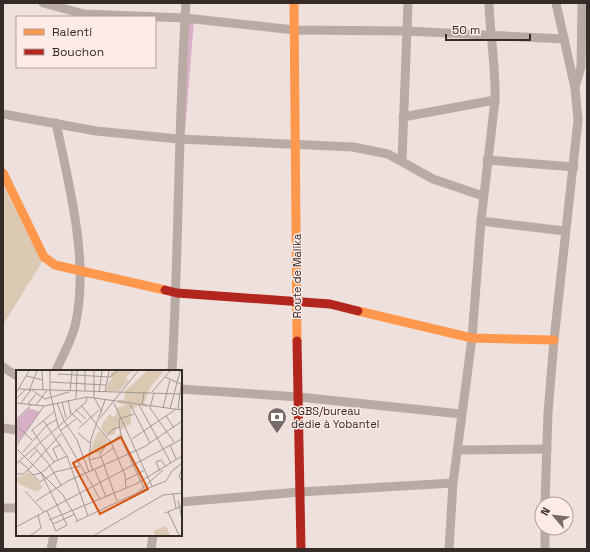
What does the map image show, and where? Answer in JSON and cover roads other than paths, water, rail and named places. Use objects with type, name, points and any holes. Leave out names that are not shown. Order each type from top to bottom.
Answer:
[{"type":"street","points":[[43,3],[84,14],[134,16]]},
{"type":"street","points":[[172,370],[176,293],[179,139],[186,3]]},
{"type":"street","name":"Route de Malika","points":[[294,3],[296,302],[301,549]]},
{"type":"street","points":[[402,160],[408,3]]},
{"type":"street","points":[[449,549],[453,483],[472,338],[483,196],[495,100],[490,35],[490,3]]},
{"type":"street","points":[[545,496],[546,449],[554,340],[578,120],[575,88],[556,3]]},
{"type":"street","points":[[575,88],[581,67],[582,3]]},
{"type":"street","points":[[156,17],[185,18],[294,30],[407,31],[564,39]]},
{"type":"street","points":[[403,117],[495,100]]},
{"type":"street","points":[[3,114],[96,131],[179,139],[353,147],[380,151],[402,160],[433,178],[483,196]]},
{"type":"street","points":[[56,123],[71,193],[80,271],[75,326],[56,370]]},
{"type":"street","points":[[487,160],[574,167]]},
{"type":"street","points":[[3,172],[44,257],[55,265],[176,293],[330,304],[472,338],[554,340]]},
{"type":"street","points":[[481,221],[565,231]]},
{"type":"street","points":[[3,367],[16,375]]},
{"type":"street","points":[[182,389],[299,397],[461,414]]},
{"type":"street","points":[[3,428],[16,430]]},
{"type":"street","points":[[457,450],[546,449]]},
{"type":"street","points":[[182,502],[300,492],[453,483]]},
{"type":"street","points":[[3,508],[16,508]]},
{"type":"street","points":[[51,549],[54,536]]},
{"type":"street","points":[[152,549],[153,536]]},
{"type":"street","points":[[545,536],[545,549]]},
{"type":"place","name":"SGBS/bureau dédie à Yobantel","points":[[277,434]]}]
